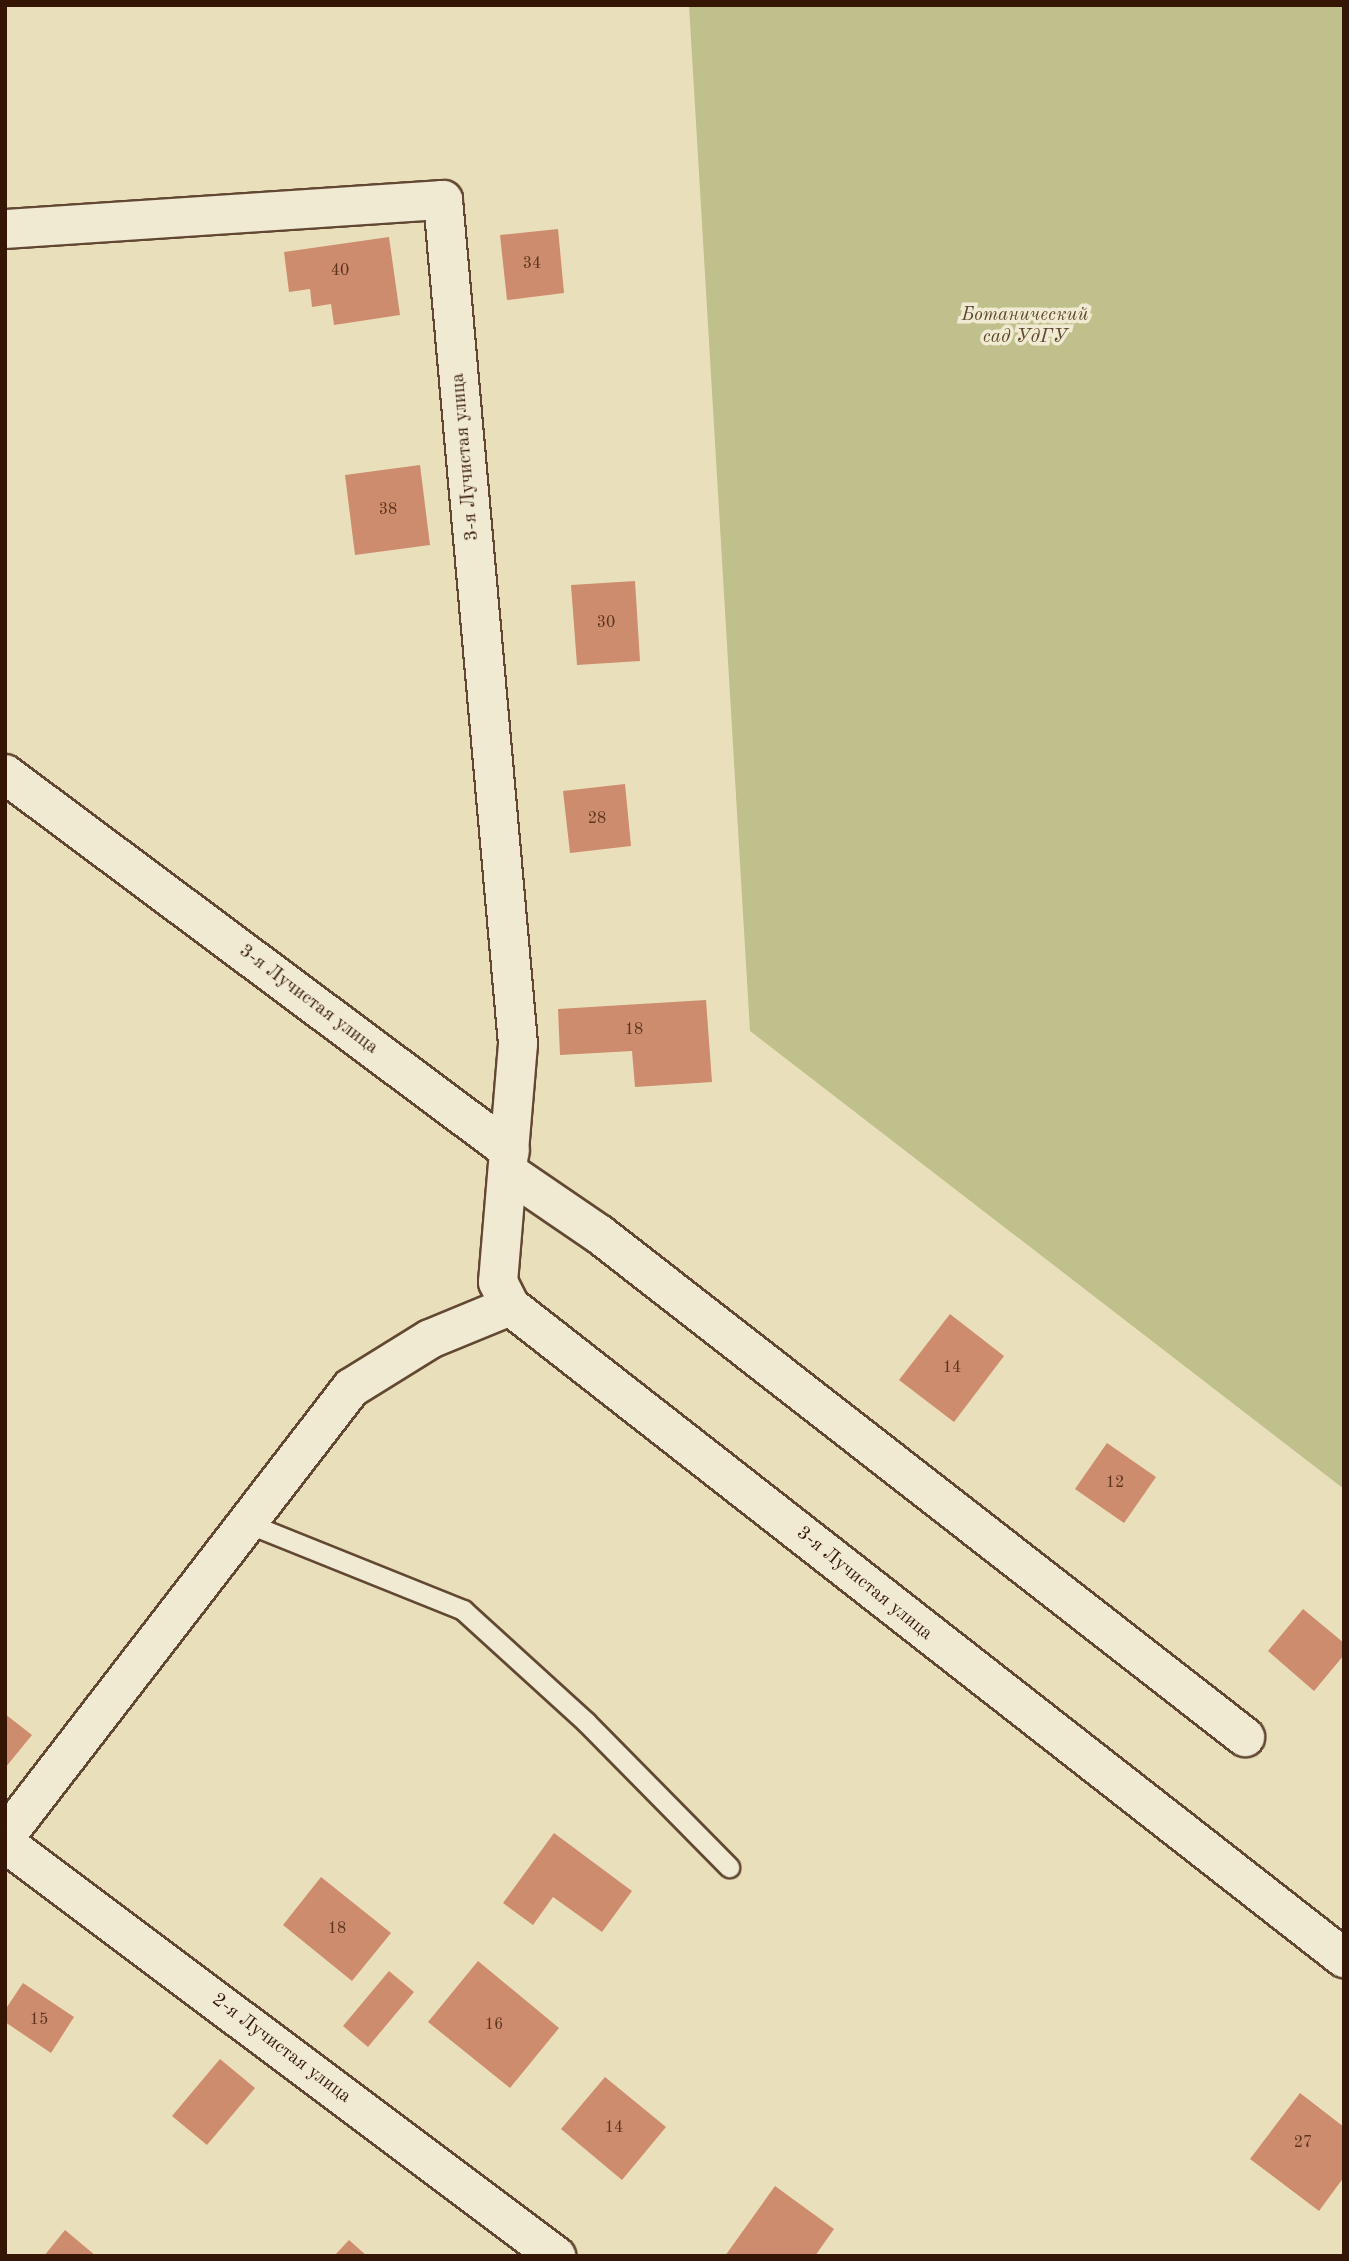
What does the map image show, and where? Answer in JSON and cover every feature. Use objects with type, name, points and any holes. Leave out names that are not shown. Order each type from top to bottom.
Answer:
[{"type":"street","name":"3-я Лучистая улица","points":[[5,229],[443,200],[518,1044],[498,1282],[510,1306],[1344,1958]]},
{"type":"street","name":"3-я Лучистая улица","points":[[5,774],[509,1162]]},
{"type":"street","points":[[509,1162],[1245,1737]]},
{"type":"street","points":[[5,1837],[351,1388],[430,1339],[510,1306]]},
{"type":"street","name":"2-я Лучистая улица","points":[[5,1843],[556,2256]]},
{"type":"lane","points":[[247,1523],[463,1610],[586,1722],[729,1867]]},
{"type":"green space","name":"Ботанический сад УдГУ","points":[[689,5],[1344,5],[1344,1489],[750,1031]]},
{"type":"building","points":[[558,229],[564,293],[507,300],[500,235]]},
{"type":"building","points":[[389,237],[400,315],[334,325],[331,304],[312,307],[310,289],[289,292],[284,252]]},
{"type":"building","points":[[420,465],[430,545],[355,555],[345,475]]},
{"type":"building","points":[[635,581],[640,661],[577,665],[571,585]]},
{"type":"building","points":[[625,784],[631,846],[570,853],[563,791]]},
{"type":"building","points":[[706,1000],[712,1082],[635,1087],[632,1051],[560,1055],[558,1009]]},
{"type":"building","points":[[950,1314],[1004,1356],[954,1422],[899,1380]]},
{"type":"building","points":[[1107,1443],[1156,1477],[1124,1523],[1075,1489]]},
{"type":"building","points":[[1303,1609],[1344,1643],[1344,1655],[1314,1691],[1268,1651]]},
{"type":"building","points":[[5,1714],[32,1735],[5,1768]]},
{"type":"building","points":[[554,1833],[632,1891],[602,1932],[553,1897],[533,1925],[503,1903]]},
{"type":"building","points":[[321,1877],[391,1933],[352,1981],[283,1925]]},
{"type":"building","points":[[478,1961],[559,2028],[510,2088],[428,2022]]},
{"type":"building","points":[[389,1971],[414,1992],[368,2047],[343,2026]]},
{"type":"building","points":[[23,1983],[74,2017],[51,2053],[5,2022],[5,2010]]},
{"type":"building","points":[[220,2059],[255,2088],[207,2145],[172,2116]]},
{"type":"building","points":[[605,2077],[666,2127],[622,2180],[561,2129]]},
{"type":"building","points":[[1300,2093],[1344,2127],[1344,2177],[1319,2211],[1250,2159]]},
{"type":"building","points":[[775,2186],[834,2229],[815,2256],[725,2256]]},
{"type":"building","points":[[65,2230],[96,2256],[44,2256]]},
{"type":"building","points":[[349,2240],[367,2256],[334,2256]]}]
